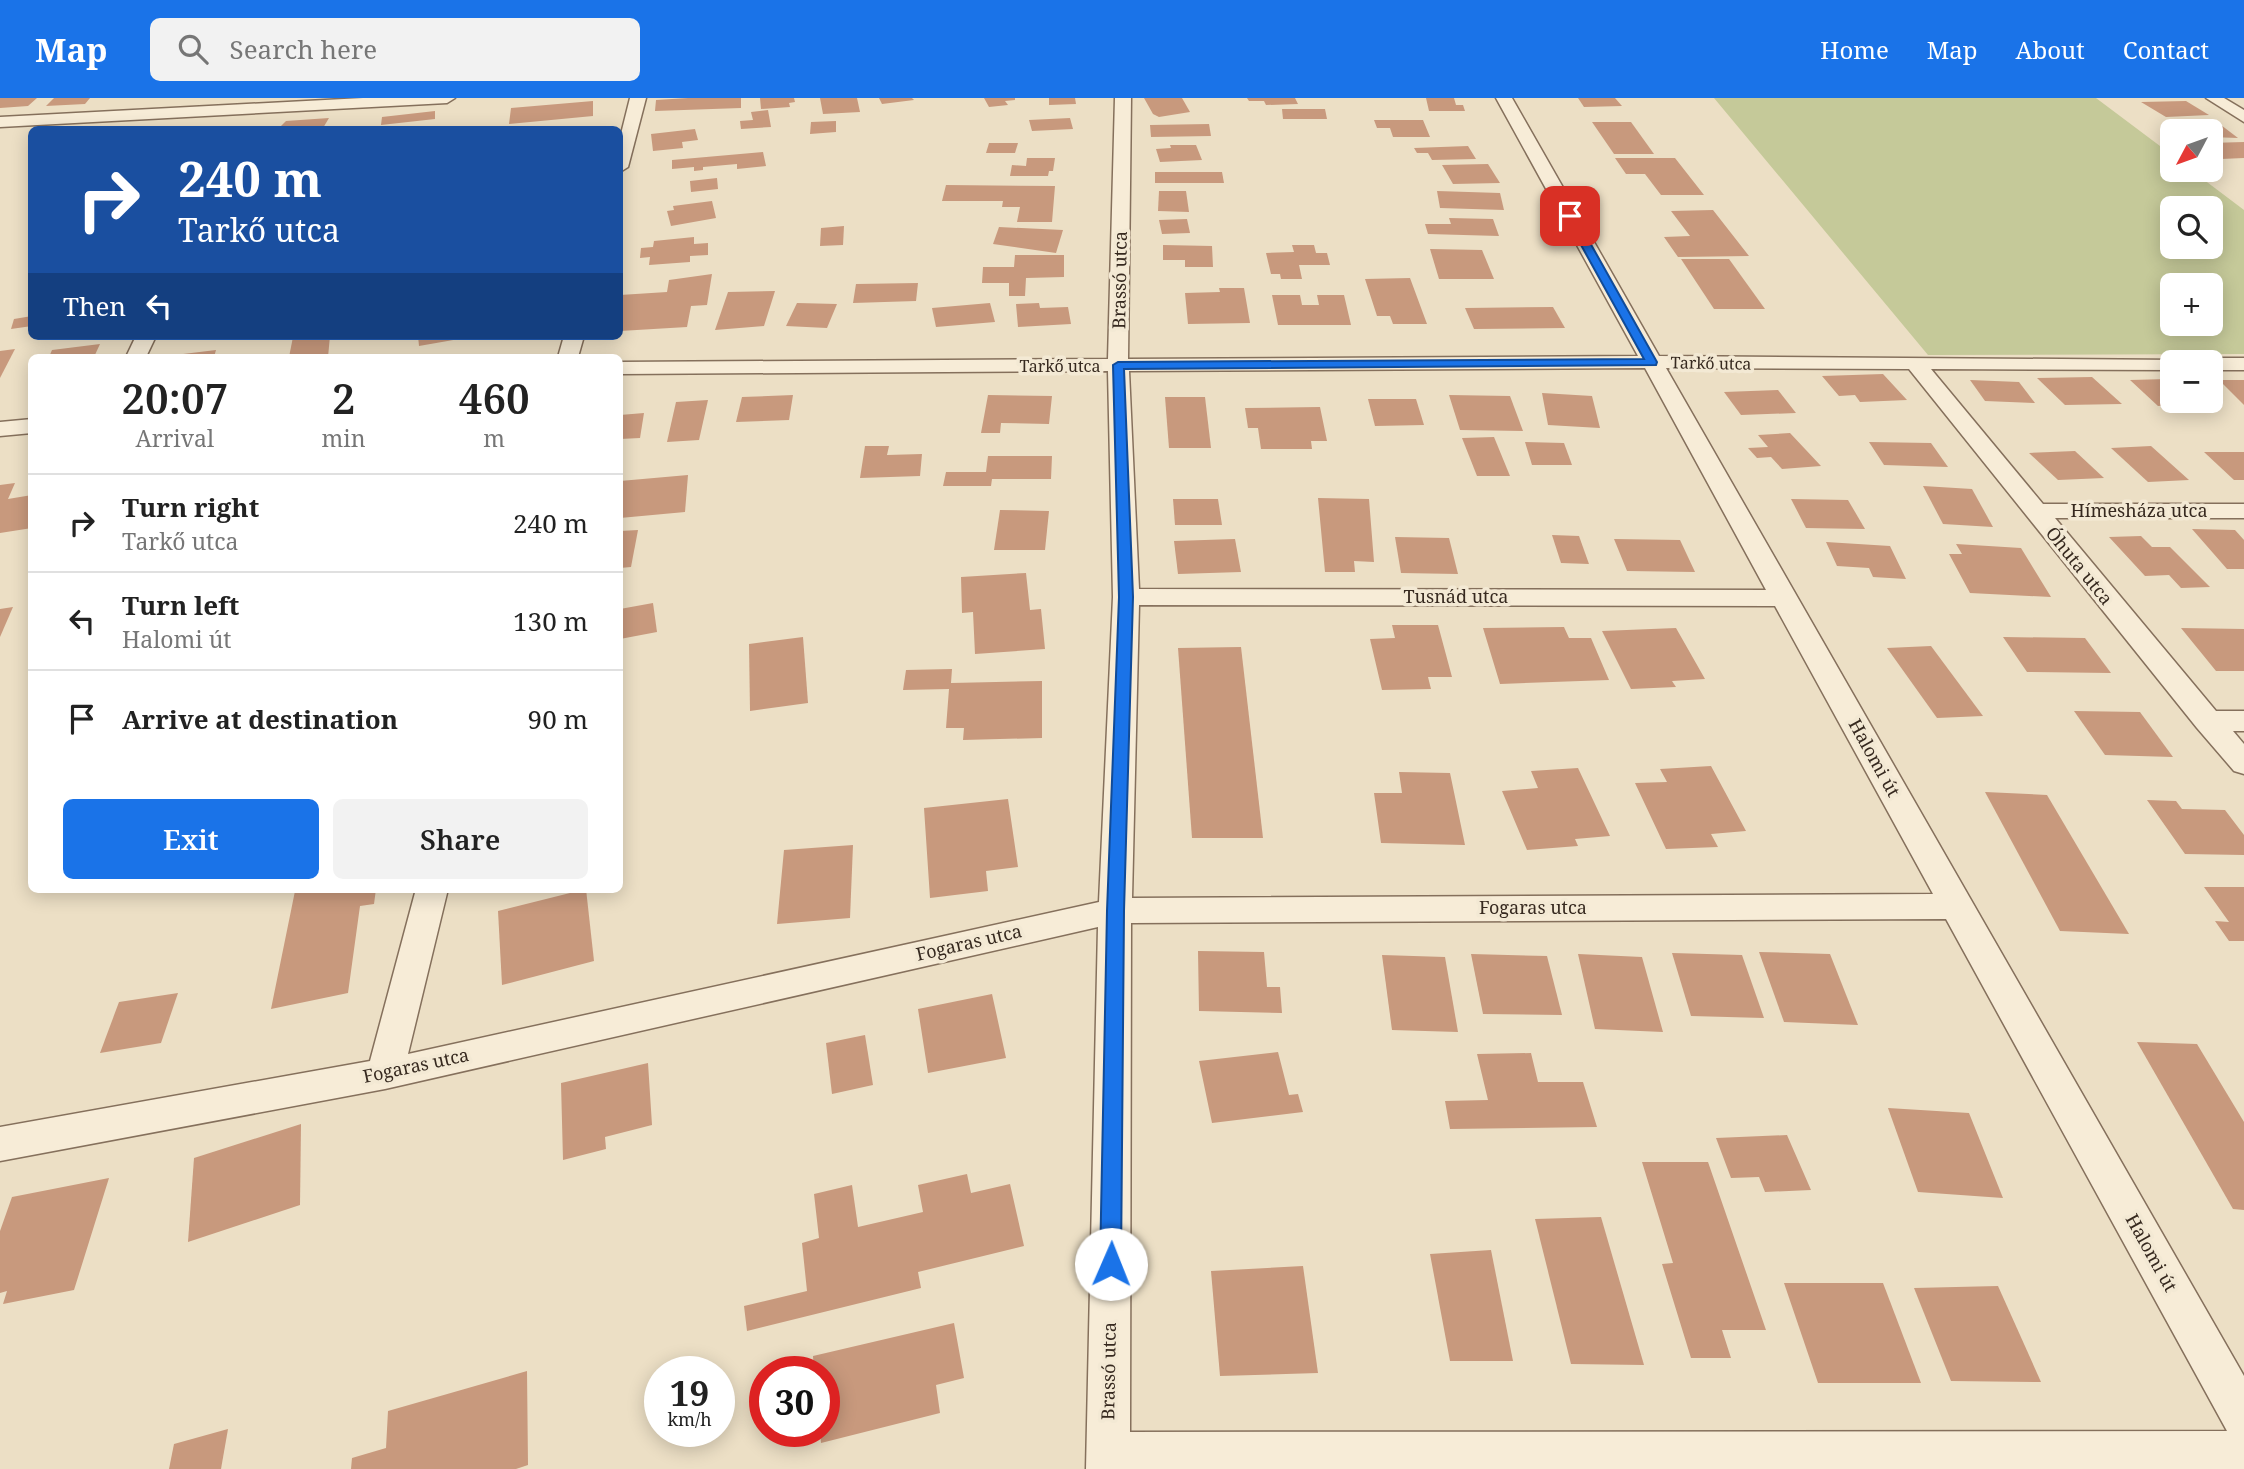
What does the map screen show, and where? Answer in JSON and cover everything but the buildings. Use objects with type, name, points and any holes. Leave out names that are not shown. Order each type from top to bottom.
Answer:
[{"type":"street","points":[[0,122],[447,98]]},
{"type":"street","points":[[623,156],[638,98]]},
{"type":"street","name":"Brassó utca","points":[[1108,1462],[1115,911],[1126,597],[1118,365],[1123,98]]},
{"type":"street","name":"Halomi út","points":[[1504,98],[2244,1418]]},
{"type":"street","points":[[2214,98],[2244,117]]},
{"type":"street","points":[[248,126],[256,108]]},
{"type":"street","name":"Tarkő utca","points":[[623,368],[1652,362],[1917,366],[2160,364]]},
{"type":"street","points":[[2223,364],[2244,364]]},
{"type":"street","name":"Óhuta utca","points":[[1917,366],[2244,764]]},
{"type":"street","points":[[0,429],[28,426]]},
{"type":"street","name":"Hímesháza utca","points":[[2034,511],[2244,511]]},
{"type":"street","name":"Tusnád utca","points":[[1126,597],[1786,598]]},
{"type":"street","points":[[2207,721],[2244,721]]},
{"type":"street","points":[[385,1073],[431,893]]},
{"type":"street","name":"Fogaras utca","points":[[0,1144],[385,1073],[1115,911],[1955,906]]},
{"type":"street","points":[[1108,1462],[2244,1453]]},
{"type":"green space","points":[[1714,98],[2096,98],[2160,146],[2160,182],[2207,182],[2244,210],[2244,354],[2223,354],[2223,350],[2160,350],[2160,354],[1928,355]]},
{"type":"route","points":[[1111,1264],[1115,911],[1126,597],[1118,365],[1652,362],[1570,216]]}]
